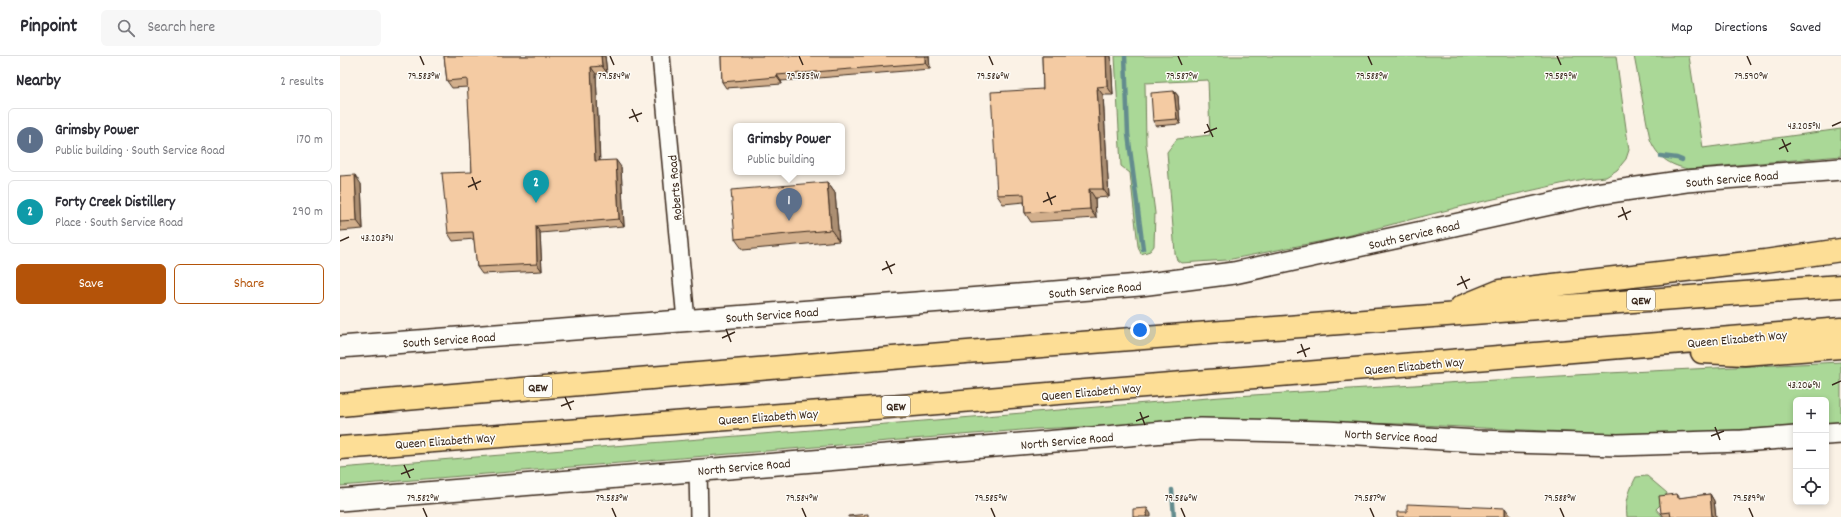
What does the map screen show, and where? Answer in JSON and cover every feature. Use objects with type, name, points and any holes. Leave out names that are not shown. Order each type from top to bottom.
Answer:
[{"type":"highway","points":[[1441,314],[1500,291],[1764,261],[1841,250]]},
{"type":"highway","name":"QEW","points":[[340,405],[736,370],[1441,314],[1841,286]]},
{"type":"highway","name":"Queen Elizabeth Way","points":[[340,448],[909,406],[1841,329]]},
{"type":"highway","points":[[1631,347],[1744,354],[1841,347]]},
{"type":"street","name":"Roberts Road","points":[[661,56],[686,320]]},
{"type":"street","name":"South Service Road","points":[[340,347],[1064,292],[1234,273],[1596,194],[1686,181],[1841,169]]},
{"type":"street","name":"North Service Road","points":[[340,500],[1202,429],[1326,432],[1476,440],[1618,445],[1742,441],[1793,437]]},
{"type":"street","points":[[1829,434],[1841,433]]},
{"type":"street","points":[[698,470],[700,517]]},
{"type":"green space","points":[[1115,56],[1616,56],[1629,150],[1626,159],[1617,170],[1606,177],[1583,179],[1467,205],[1343,237],[1227,260],[1181,263],[1177,260],[1175,253],[1167,152],[1177,139],[1210,135],[1208,80],[1145,83],[1146,144],[1155,213],[1154,246],[1150,251],[1141,254],[1138,246],[1130,173],[1121,166]]},
{"type":"green space","points":[[1634,56],[1689,56],[1703,148],[1841,129],[1841,156],[1688,169],[1675,165],[1664,159],[1656,151],[1650,139]]},
{"type":"green space","points":[[1841,362],[1841,422],[1829,423],[1829,397],[1793,397],[1793,426],[1649,436],[1400,424],[1240,420],[1034,429],[340,486],[340,468],[1221,397],[1608,373]]},
{"type":"green space","points":[[1647,476],[1667,493],[1663,502],[1656,509],[1663,517],[1627,517],[1628,497],[1631,487],[1636,477]]},
{"type":"building","points":[[444,56],[601,56],[602,66],[591,67],[595,161],[616,160],[619,219],[536,226],[537,264],[477,267],[473,232],[448,233],[442,173],[472,172],[467,79],[447,81]]},
{"type":"building","points":[[721,56],[925,56],[925,63],[777,75],[777,77],[722,82]]},
{"type":"building","points":[[1042,56],[1106,56],[1107,86],[1097,87],[1103,189],[1089,189],[1090,209],[1025,213],[1024,194],[997,195],[991,92],[1043,89]]},
{"type":"building","points":[[1174,91],[1177,119],[1153,121],[1151,93]]},
{"type":"building","points":[[355,175],[357,221],[340,222],[340,176]]},
{"type":"building","points":[[827,182],[831,230],[735,239],[731,190]]},
{"type":"building","points":[[1677,494],[1678,498],[1710,494],[1712,517],[1671,517],[1670,512],[1661,513],[1659,496]]},
{"type":"building","points":[[1407,504],[1505,508],[1505,517],[1397,517],[1397,512],[1407,512]]},
{"type":"building","points":[[1147,508],[1147,517],[1133,517],[1133,509]]},
{"type":"building","points":[[868,514],[868,517],[848,517],[848,516]]},
{"type":"waterway","points":[[1125,56],[1128,134],[1143,249]]},
{"type":"waterway","points":[[1661,156],[1682,160]]},
{"type":"waterway","points":[[1172,490],[1174,517]]},
{"type":"place","name":"Forty Creek Distillery","points":[[536,203]]},
{"type":"place","name":"Grimsby Power","points":[[789,221]]}]
